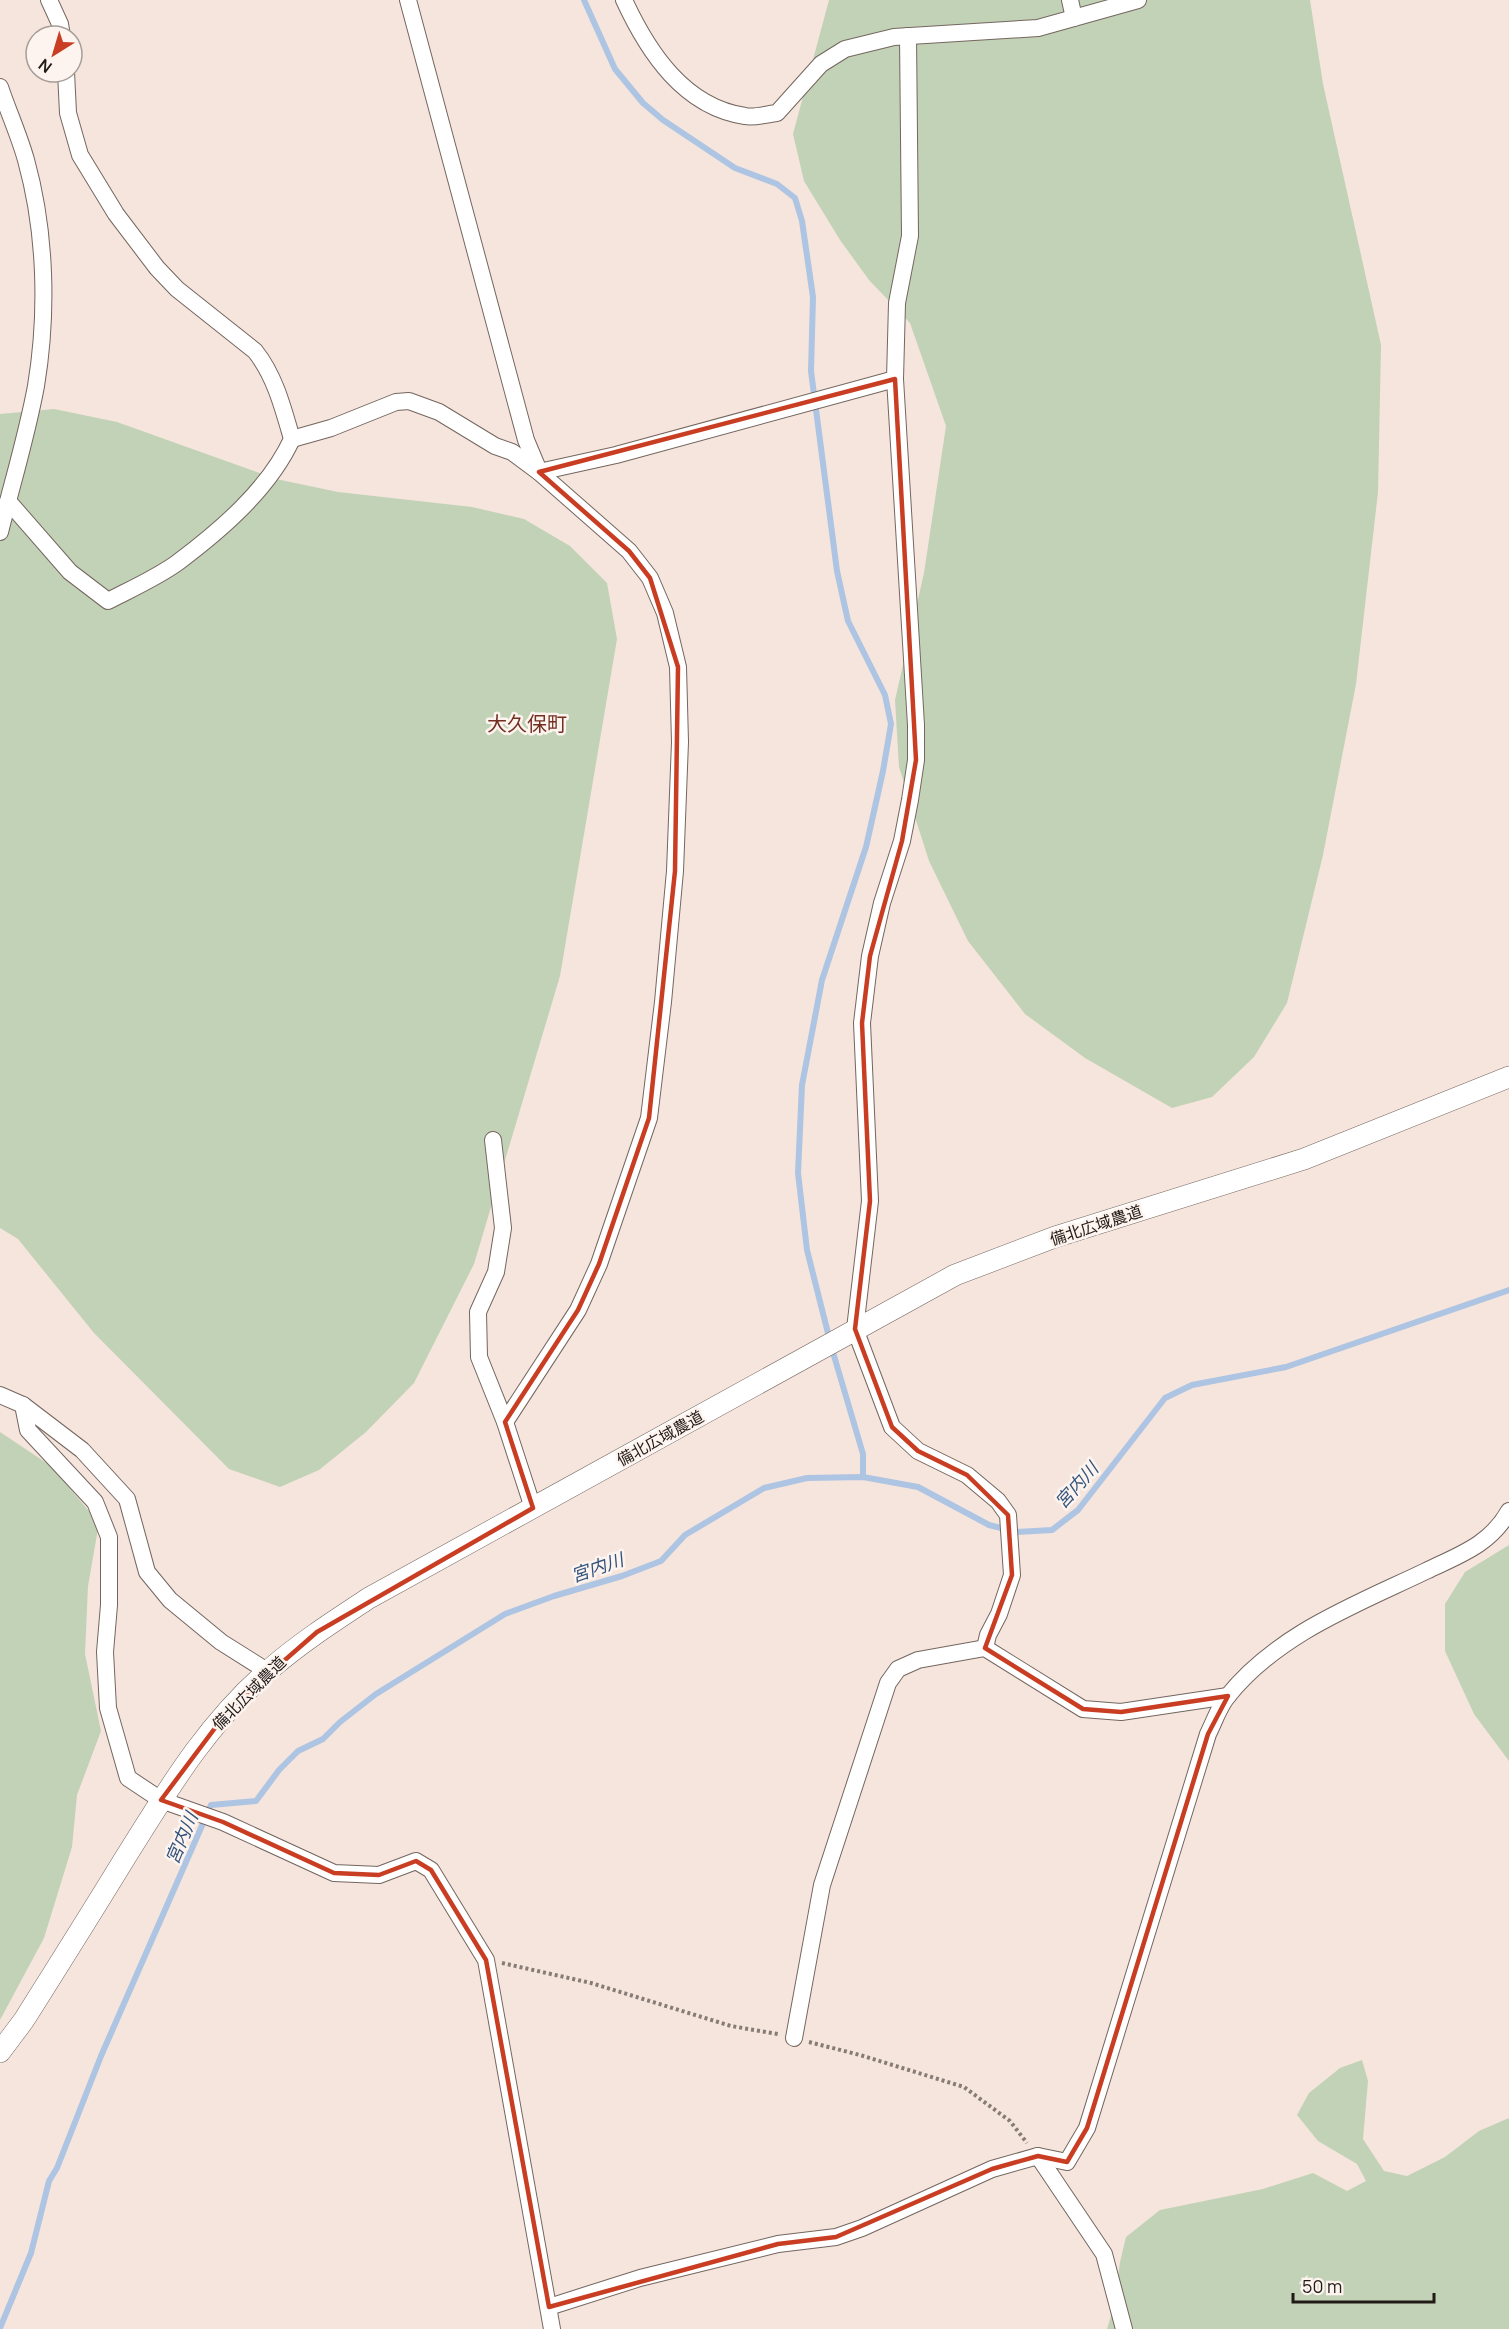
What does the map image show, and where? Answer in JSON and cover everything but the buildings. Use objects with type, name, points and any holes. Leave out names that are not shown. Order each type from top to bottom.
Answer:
[{"type":"street","points":[[49,0],[60,24]]},
{"type":"street","points":[[408,0],[526,440],[539,472]]},
{"type":"street","points":[[624,0],[657,60],[685,90],[721,111],[747,117],[777,113],[820,64],[845,49],[894,37],[1038,28],[1138,0]]},
{"type":"street","points":[[1070,0],[1074,18]]},
{"type":"street","points":[[908,36],[910,236],[897,303],[895,379],[916,725],[916,760],[902,841],[882,903],[870,956],[862,1023],[870,1201],[855,1329],[892,1427],[918,1451],[967,1475],[998,1501],[1008,1515],[1012,1575],[985,1648]]},
{"type":"street","points":[[8,501],[70,572],[108,601],[176,564],[248,503],[285,455],[292,439],[280,396],[264,362],[255,351],[177,289],[157,268],[116,214],[81,155],[68,113],[67,84]]},
{"type":"street","points":[[0,87],[26,161],[34,202],[40,233],[44,313],[36,385],[23,446],[0,530]]},
{"type":"street","points":[[539,472],[616,455],[895,379]]},
{"type":"street","points":[[292,439],[331,428],[396,402],[410,401],[439,412],[495,446],[513,452],[629,551],[650,578],[665,614],[678,667],[680,742],[676,848],[663,1002],[649,1118],[599,1264],[582,1300],[551,1354],[505,1422]]},
{"type":"street","name":"備北広域農道","points":[[0,2052],[24,2020],[195,1749],[267,1671],[317,1632],[369,1598],[955,1275],[1055,1237],[1304,1159],[1509,1077]]},
{"type":"street","points":[[493,1140],[503,1228],[496,1272],[478,1312],[479,1357],[505,1422],[533,1508]]},
{"type":"street","points":[[0,1395],[23,1405],[82,1450],[127,1499],[147,1572],[170,1600],[221,1642],[267,1671]]},
{"type":"street","points":[[23,1405],[28,1430],[95,1502],[109,1537],[109,1605],[105,1652],[108,1708],[128,1778],[161,1800],[223,1822],[334,1873],[379,1875],[416,1861],[431,1870],[486,1960],[552,2329]]},
{"type":"street","points":[[549,2307],[640,2278],[778,2244],[837,2237],[862,2228],[992,2169],[1038,2156],[1067,2162],[1087,2128],[1208,1734],[1228,1696],[1258,1663],[1287,1641],[1329,1617],[1479,1546],[1502,1523],[1509,1511]]},
{"type":"street","points":[[794,2038],[822,1884],[888,1683],[898,1669],[918,1660],[985,1648],[1083,1708],[1121,1712],[1228,1696]]},
{"type":"street","points":[[1038,2156],[1104,2254],[1124,2329]]},
{"type":"path","points":[[486,1960],[591,1983],[731,2026],[794,2038],[860,2055],[964,2087],[1010,2121],[1038,2156]]},
{"type":"highlighted area","points":[[895,379],[916,760],[902,841],[870,956],[862,1023],[870,1201],[855,1329],[892,1427],[918,1451],[967,1475],[1008,1515],[1012,1575],[985,1648],[1083,1709],[1121,1712],[1228,1696],[1208,1734],[1087,2128],[1067,2162],[1038,2156],[992,2169],[836,2237],[778,2244],[549,2307],[486,1960],[431,1870],[416,1861],[379,1875],[334,1873],[223,1822],[161,1800],[230,1708],[317,1632],[533,1508],[505,1422],[578,1310],[599,1264],[649,1118],[675,871],[678,667],[650,578],[629,551],[539,472]]},
{"type":"green space","points":[[829,0],[1310,0],[1323,84],[1381,345],[1378,492],[1356,684],[1323,855],[1287,1003],[1254,1057],[1212,1097],[1172,1108],[1085,1058],[1025,1014],[968,941],[929,861],[899,767],[895,700],[924,573],[946,426],[910,323],[869,280],[840,240],[804,181],[793,134]]},
{"type":"green space","points":[[54,409],[117,422],[276,479],[338,492],[472,507],[524,519],[570,546],[607,583],[617,639],[560,976],[474,1264],[414,1383],[366,1432],[319,1470],[280,1487],[229,1469],[94,1333],[18,1239],[0,1228],[0,414]]},
{"type":"green space","points":[[0,1432],[51,1466],[99,1523],[88,1586],[85,1654],[101,1731],[77,1795],[72,1847],[44,1938],[0,2020]]},
{"type":"green space","points":[[1509,1545],[1509,1761],[1474,1714],[1445,1651],[1445,1604],[1465,1572]]},
{"type":"green space","points":[[1362,2060],[1368,2081],[1363,2139],[1384,2171],[1407,2176],[1445,2157],[1479,2131],[1509,2118],[1509,2329],[1107,2329],[1114,2306],[1126,2237],[1160,2210],[1263,2189],[1313,2173],[1347,2191],[1366,2181],[1357,2164],[1318,2141],[1297,2115],[1309,2093],[1340,2068]]},
{"type":"waterway","points":[[584,0],[615,69],[643,103],[663,120],[735,168],[777,184],[795,198],[802,221],[813,297],[811,371],[837,571],[848,621],[885,695],[891,724],[866,847],[822,980],[802,1085],[798,1173],[807,1250],[832,1349],[863,1454],[863,1477]]},
{"type":"waterway","name":"宮内川","points":[[0,2328],[31,2253],[49,2181],[57,2168],[101,2056],[211,1805],[256,1801],[279,1770],[298,1751],[323,1739],[340,1722],[376,1694],[505,1614],[661,1561],[685,1535],[764,1488],[807,1478],[863,1477],[918,1487],[989,1525],[1017,1532],[1052,1530],[1078,1510],[1165,1398],[1192,1385],[1286,1367],[1509,1290]]},
{"type":"district","name":"大久保町","points":[[527,723]]}]
